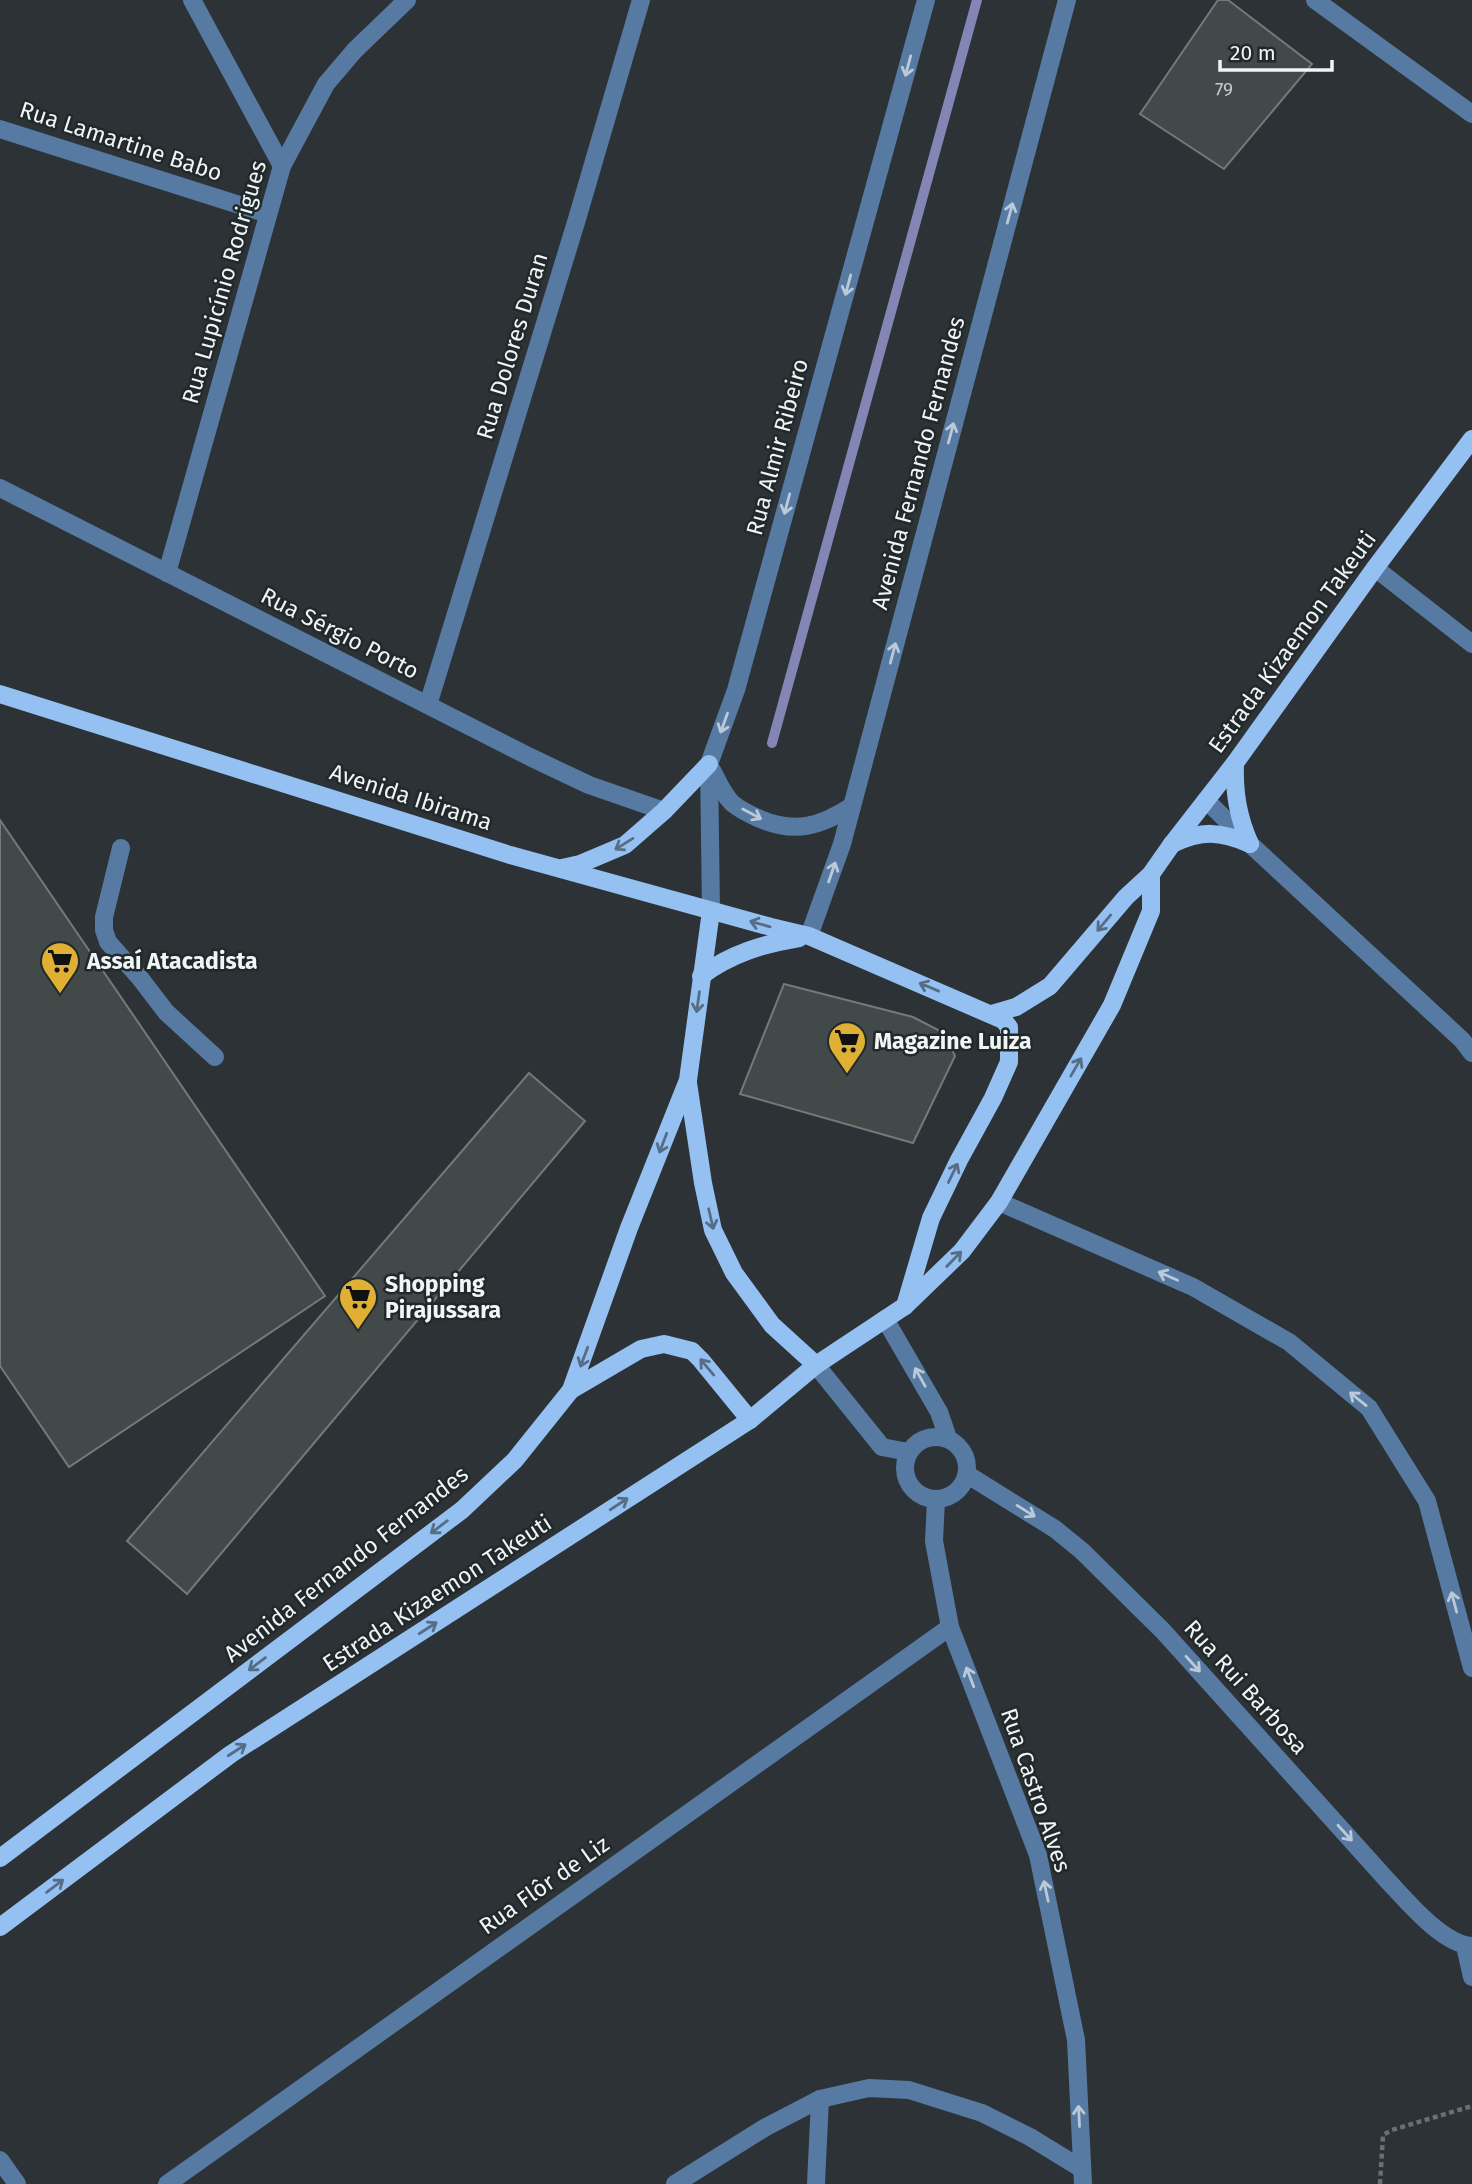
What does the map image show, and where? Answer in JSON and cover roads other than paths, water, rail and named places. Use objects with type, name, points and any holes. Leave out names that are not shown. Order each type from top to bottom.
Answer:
[{"type":"main road","name":"Estrada Kizaemon Takeuti","points":[[992,1014],[1016,1007],[1050,986],[1126,897],[1151,874],[1472,439]]},
{"type":"main road","name":"Avenida Ibirama","points":[[0,694],[559,869],[809,936],[992,1014]]},
{"type":"main road","points":[[1235,763],[1236,803],[1250,844]]},
{"type":"main road","points":[[559,869],[580,864],[625,845],[664,811],[709,764]]},
{"type":"main road","points":[[1171,844],[1187,837],[1206,834],[1229,835],[1250,844]]},
{"type":"main road","name":"Estrada Kizaemon Takeuti","points":[[0,1927],[230,1754],[750,1420],[816,1365],[905,1306],[962,1251],[999,1202],[1112,1005],[1151,911],[1151,874]]},
{"type":"main road","name":"Avenida Fernando Fernandes","points":[[0,1858],[462,1510],[514,1460],[571,1390],[629,1228],[688,1080],[711,911]]},
{"type":"main road","points":[[701,976],[721,961],[750,950],[778,941],[809,936]]},
{"type":"main road","points":[[905,1306],[931,1217],[1009,1062],[1009,1027],[992,1014]]},
{"type":"main road","points":[[688,1080],[703,1183],[713,1230],[734,1273],[772,1325],[816,1365]]},
{"type":"main road","points":[[571,1390],[641,1349],[664,1344],[692,1351],[750,1420]]},
{"type":"street","points":[[192,0],[282,166]]},
{"type":"street","name":"Rua Dolores Duran","points":[[428,705],[641,0]]},
{"type":"street","name":"Rua Almir Ribeiro","points":[[711,911],[709,764],[736,690],[926,0]]},
{"type":"street","name":"Avenida Fernando Fernandes","points":[[809,936],[842,844],[1067,0]]},
{"type":"street","points":[[1315,0],[1472,114]]},
{"type":"street","name":"Rua Lupicínio Rodrigues","points":[[167,573],[282,166],[326,85],[400,2]]},
{"type":"street","name":"Rua Lamartine Babo","points":[[0,129],[268,214]]},
{"type":"street","name":"Rua Sérgio Porto","points":[[0,488],[589,785],[664,811]]},
{"type":"street","points":[[1375,568],[1472,644]]},
{"type":"street","points":[[709,764],[721,789],[732,803],[772,824],[791,828],[815,825],[832,819],[852,806]]},
{"type":"street","points":[[1206,800],[1469,1046]]},
{"type":"street","points":[[121,848],[104,917],[103,930],[107,942],[166,1012],[215,1056]]},
{"type":"street","points":[[999,1202],[1193,1287],[1289,1342],[1369,1408],[1427,1502],[1472,1668]]},
{"type":"street","points":[[885,1319],[939,1412],[948,1438],[965,1453],[968,1475],[957,1493],[936,1500],[915,1493],[904,1473],[908,1452],[926,1438],[948,1438]]},
{"type":"street","points":[[816,1365],[882,1447],[908,1452]]},
{"type":"street","name":"Rua Rui Barbosa","points":[[968,1475],[1055,1529],[1082,1551],[1163,1631],[1420,1914],[1449,1938],[1469,1946]]},
{"type":"street","name":"Rua Castro Alves","points":[[936,1500],[934,1541],[950,1627],[1038,1855],[1076,2040],[1082,2177]]},
{"type":"street","name":"Rua Flôr de Liz","points":[[167,2184],[950,1627]]},
{"type":"street","points":[[1469,1946],[1472,1977]]},
{"type":"street","points":[[675,2184],[766,2127],[820,2099],[869,2088],[909,2090],[982,2113],[1030,2137],[1082,2177]]},
{"type":"street","points":[[816,2184],[820,2099]]},
{"type":"street","points":[[0,2161],[17,2184]]},
{"type":"waterway","points":[[772,743],[977,0]]},
{"type":"place","name":"Assaí Atacadista","points":[[60,995]]},
{"type":"place","name":"Magazine Luiza","points":[[847,1075]]},
{"type":"place","name":"Shopping Pirajussara","points":[[358,1331]]}]
